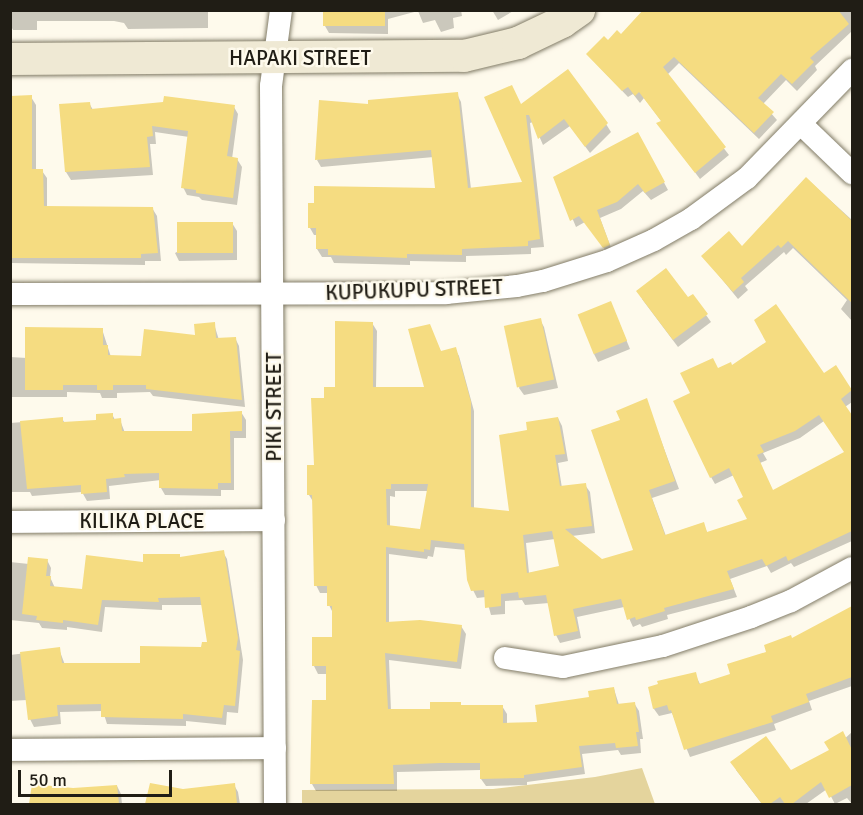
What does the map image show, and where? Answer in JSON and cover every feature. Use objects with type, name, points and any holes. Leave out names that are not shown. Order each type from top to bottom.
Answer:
[{"type":"street","name":"PIKI STREET","points":[[276,804],[272,86],[281,10]]},
{"type":"street","name":"HAPAKI STREET","points":[[10,59],[442,57],[492,51],[542,33],[579,10]]},
{"type":"street","name":"KUPUKUPU STREET","points":[[10,294],[478,291],[517,286],[573,273],[636,249],[692,219],[747,178],[852,69]]},
{"type":"street","points":[[801,124],[852,173]]},
{"type":"street","name":"KILIKA PLACE","points":[[10,522],[274,520]]},
{"type":"street","points":[[505,658],[563,667],[653,649],[708,633],[761,613],[852,568]]},
{"type":"street","points":[[10,750],[275,748]]},
{"type":"shaded area","points":[[642,768],[655,804],[302,804],[302,790],[493,789],[595,777]]},
{"type":"building","points":[[323,10],[385,10],[385,26],[323,26]]},
{"type":"building","points":[[643,10],[838,10],[849,24],[810,58],[814,62],[792,84],[781,74],[758,98],[774,112],[754,133],[674,57],[663,67],[726,147],[695,173],[656,123],[661,121],[639,92],[635,96],[628,87],[622,91],[586,54],[604,36],[608,40],[617,30],[621,34]]},
{"type":"building","points":[[568,69],[608,123],[585,147],[564,119],[538,139],[529,115],[526,115],[540,239],[528,241],[528,246],[462,249],[462,255],[407,254],[407,258],[328,255],[328,249],[316,249],[316,228],[308,228],[308,203],[314,203],[314,186],[435,188],[431,150],[315,160],[319,100],[368,104],[368,100],[458,92],[468,188],[522,182],[484,97],[512,85],[521,104]]},
{"type":"building","points":[[32,95],[32,169],[43,169],[44,206],[153,207],[158,253],[141,254],[141,258],[10,258],[10,96]]},
{"type":"building","points":[[164,96],[235,105],[227,156],[238,158],[233,198],[196,193],[196,190],[181,188],[188,131],[152,126],[153,136],[147,137],[150,167],[65,172],[59,104],[90,102],[91,109],[163,102]]},
{"type":"building","points":[[638,132],[665,182],[645,193],[638,184],[617,202],[597,210],[610,245],[603,248],[579,216],[570,221],[553,177]]},
{"type":"building","points":[[806,177],[852,221],[852,303],[788,241],[781,248],[778,245],[741,278],[744,282],[733,292],[701,256],[729,231],[742,246]]},
{"type":"building","points":[[177,222],[233,222],[233,253],[177,253]]},
{"type":"building","points":[[666,268],[688,297],[693,294],[708,314],[673,340],[636,291]]},
{"type":"building","points":[[611,301],[627,341],[594,354],[578,314]]},
{"type":"building","points":[[776,304],[824,373],[836,365],[852,390],[841,399],[852,415],[852,531],[788,561],[786,556],[766,566],[762,559],[727,571],[734,589],[664,608],[665,611],[636,620],[635,617],[627,620],[621,599],[573,609],[578,631],[554,636],[546,595],[519,598],[518,592],[501,594],[501,606],[485,608],[484,590],[471,591],[467,580],[464,544],[431,540],[430,550],[424,549],[424,552],[386,547],[386,622],[420,620],[462,625],[457,662],[385,653],[388,709],[430,709],[430,702],[503,705],[503,723],[537,722],[535,705],[589,697],[588,691],[614,687],[617,704],[635,702],[639,732],[636,732],[638,746],[616,748],[615,743],[579,746],[582,767],[524,775],[524,778],[480,779],[480,763],[440,763],[393,765],[394,784],[310,784],[312,700],[326,700],[326,666],[312,666],[312,637],[332,637],[332,606],[327,606],[327,586],[314,586],[312,495],[307,495],[307,465],[314,465],[311,398],[324,398],[324,387],[335,387],[335,321],[373,322],[373,387],[424,387],[408,329],[430,324],[441,351],[456,347],[471,402],[471,507],[509,511],[499,435],[527,430],[526,422],[558,417],[565,454],[555,455],[560,486],[586,483],[592,526],[565,529],[602,559],[633,550],[591,430],[620,420],[616,411],[647,398],[675,481],[649,490],[665,535],[704,522],[707,532],[747,519],[737,500],[743,497],[729,468],[710,478],[673,401],[690,393],[680,373],[713,358],[718,368],[731,362],[732,365],[766,342],[754,320]],"holes":[[[819,415],[844,452],[773,490],[757,455],[764,452],[760,445],[795,431]],[[391,484],[428,484],[420,529],[387,525],[386,489],[391,489]],[[552,531],[559,566],[527,573],[523,535]]]},
{"type":"building","points":[[541,318],[554,380],[517,388],[504,326]]},
{"type":"building","points":[[215,322],[216,338],[236,337],[242,400],[146,389],[146,385],[113,385],[113,390],[97,390],[97,385],[63,385],[63,390],[25,390],[25,327],[103,328],[103,345],[108,345],[108,355],[141,356],[144,329],[195,335],[194,324]]},
{"type":"building","points":[[242,411],[242,431],[230,431],[231,483],[218,483],[218,489],[159,488],[159,473],[124,474],[125,477],[106,479],[107,492],[81,494],[81,485],[27,489],[20,421],[63,417],[63,422],[96,420],[96,414],[113,413],[113,419],[121,418],[122,431],[192,431],[192,414]]},
{"type":"building","points":[[224,550],[238,638],[236,650],[240,651],[235,706],[224,705],[222,718],[183,714],[183,719],[101,717],[101,704],[57,705],[58,716],[28,720],[20,652],[60,647],[62,663],[140,663],[140,646],[201,647],[202,642],[207,642],[200,597],[158,598],[159,602],[102,600],[98,625],[63,620],[63,623],[36,620],[37,616],[22,614],[28,557],[48,559],[46,576],[51,576],[50,586],[82,589],[86,555],[143,562],[143,554],[180,554],[180,557]]},
{"type":"building","points":[[852,606],[852,677],[806,694],[809,702],[771,716],[773,722],[684,750],[671,710],[669,711],[667,705],[653,709],[648,687],[658,684],[657,681],[696,672],[699,684],[730,674],[727,664],[766,652],[764,645],[791,635],[792,638]]},
{"type":"building","points":[[843,731],[852,750],[852,785],[829,798],[821,782],[792,804],[785,804],[780,797],[770,804],[762,804],[730,762],[766,736],[791,770],[829,750],[824,742]]},
{"type":"building","points":[[150,783],[183,789],[235,783],[237,804],[145,804]]},
{"type":"building","points":[[32,784],[73,788],[117,785],[119,804],[29,804]]}]
